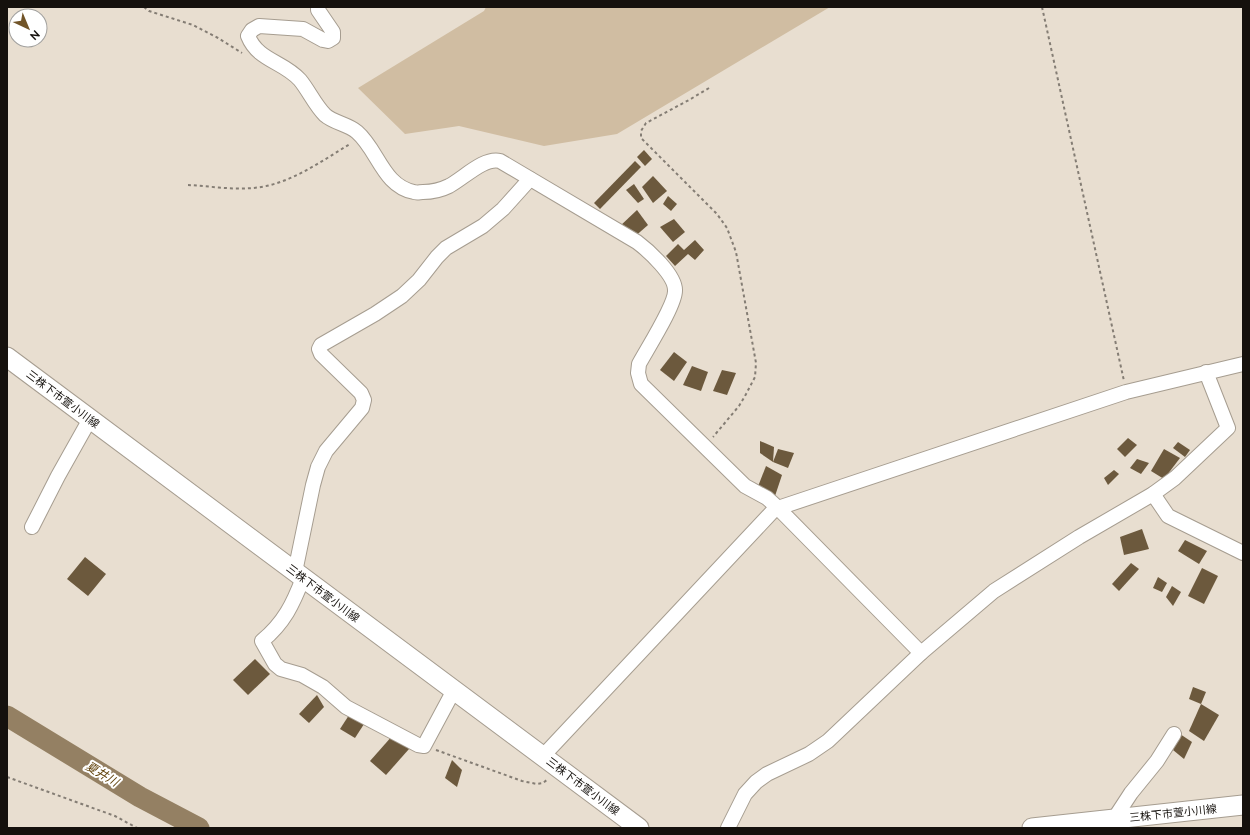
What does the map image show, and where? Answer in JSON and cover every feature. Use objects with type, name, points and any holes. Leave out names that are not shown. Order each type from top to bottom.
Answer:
[{"type":"main road","name":"三株下市萱小川線","points":[[7,357],[639,828]]},
{"type":"main road","name":"三株下市萱小川線","points":[[1032,828],[1243,805]]},
{"type":"street","points":[[318,7],[318,10],[333,32],[334,38],[328,41],[323,40],[303,29],[259,26],[252,30],[248,36],[251,44],[262,56],[282,66],[300,80],[312,99],[325,115],[335,122],[356,131],[366,141],[384,172],[400,187],[415,193],[434,191],[450,185],[489,161],[500,161],[638,242],[647,249],[672,278],[675,289],[673,303],[639,364],[638,373],[641,384],[745,486],[767,498],[778,508],[916,648]]},
{"type":"street","points":[[454,690],[424,746],[418,745],[346,707],[323,687],[302,675],[281,669],[275,664],[262,641],[274,631],[282,621],[296,595],[313,485],[318,467],[326,450],[362,408],[364,400],[361,393],[321,354],[319,349],[321,345],[375,314],[402,296],[419,280],[446,248],[482,226],[503,209],[530,179]]},
{"type":"street","points":[[550,761],[772,512],[778,508],[1126,392],[1243,364]]},
{"type":"street","points":[[728,828],[745,794],[756,782],[772,772],[809,754],[828,741],[848,724],[916,648],[994,591],[1079,537],[1152,494],[1175,478],[1228,428],[1206,372]]},
{"type":"street","points":[[32,527],[58,476],[90,419]]},
{"type":"street","points":[[1152,494],[1168,516],[1243,553]]},
{"type":"street","points":[[1114,819],[1157,761],[1174,734]]},
{"type":"path","points":[[144,7],[193,25],[244,54]]},
{"type":"path","points":[[1042,7],[1126,392]]},
{"type":"path","points":[[705,447],[739,406],[755,377],[756,363],[736,252],[727,228],[717,214],[641,138],[641,131],[646,123],[708,88]]},
{"type":"path","points":[[188,185],[254,188],[278,182],[298,175],[362,137]]},
{"type":"path","points":[[424,746],[522,781],[538,784],[548,780],[550,761]]},
{"type":"path","points":[[7,777],[115,816],[137,828]]},
{"type":"shaded area","points":[[486,7],[830,7],[617,134],[544,146],[459,126],[405,134],[358,88],[484,11]]},
{"type":"building","points":[[644,150],[652,159],[645,166],[637,157]]},
{"type":"building","points":[[635,161],[641,167],[600,209],[594,203]]},
{"type":"building","points":[[653,176],[667,191],[653,203],[642,187]]},
{"type":"building","points":[[634,184],[644,199],[638,203],[626,190]]},
{"type":"building","points":[[668,196],[677,204],[671,211],[663,204]]},
{"type":"building","points":[[637,210],[648,225],[632,239],[619,227]]},
{"type":"building","points":[[674,219],[685,232],[673,242],[660,227]]},
{"type":"building","points":[[695,240],[704,250],[695,260],[688,254],[675,266],[666,256],[678,244],[684,250]]},
{"type":"building","points":[[674,352],[687,362],[674,381],[660,370]]},
{"type":"building","points":[[692,366],[708,372],[701,391],[683,385]]},
{"type":"building","points":[[722,370],[736,373],[727,395],[713,391]]},
{"type":"building","points":[[1128,438],[1137,445],[1125,457],[1117,449]]},
{"type":"building","points":[[760,441],[774,447],[773,462],[760,453]]},
{"type":"building","points":[[1178,442],[1190,450],[1185,457],[1173,448]]},
{"type":"building","points":[[778,449],[794,453],[788,468],[773,462]]},
{"type":"building","points":[[1164,449],[1180,458],[1164,479],[1151,471]]},
{"type":"building","points":[[1137,459],[1149,463],[1141,474],[1130,468]]},
{"type":"building","points":[[766,466],[782,475],[775,496],[757,489]]},
{"type":"building","points":[[1114,470],[1119,474],[1108,485],[1104,478]]},
{"type":"building","points":[[1142,529],[1149,549],[1124,555],[1120,537]]},
{"type":"building","points":[[1185,540],[1207,551],[1199,564],[1178,551]]},
{"type":"building","points":[[85,557],[106,574],[88,596],[67,579]]},
{"type":"building","points":[[1131,563],[1139,569],[1119,591],[1112,584]]},
{"type":"building","points":[[1202,568],[1218,576],[1204,604],[1188,596]]},
{"type":"building","points":[[1158,577],[1167,583],[1162,592],[1153,588]]},
{"type":"building","points":[[1172,586],[1181,592],[1173,606],[1166,597]]},
{"type":"building","points":[[255,659],[270,674],[248,695],[233,680]]},
{"type":"building","points":[[1193,687],[1206,692],[1201,704],[1189,699]]},
{"type":"building","points":[[317,695],[324,707],[309,723],[299,714]]},
{"type":"building","points":[[1201,704],[1219,715],[1204,741],[1189,731]]},
{"type":"building","points":[[351,712],[366,721],[355,738],[340,729]]},
{"type":"building","points":[[1180,734],[1192,742],[1184,759],[1173,750]]},
{"type":"building","points":[[393,735],[409,749],[386,775],[370,761]]},
{"type":"building","points":[[452,760],[462,770],[457,787],[445,778]]},
{"type":"waterway","name":"夏井川","points":[[7,716],[140,797],[199,828]]}]
